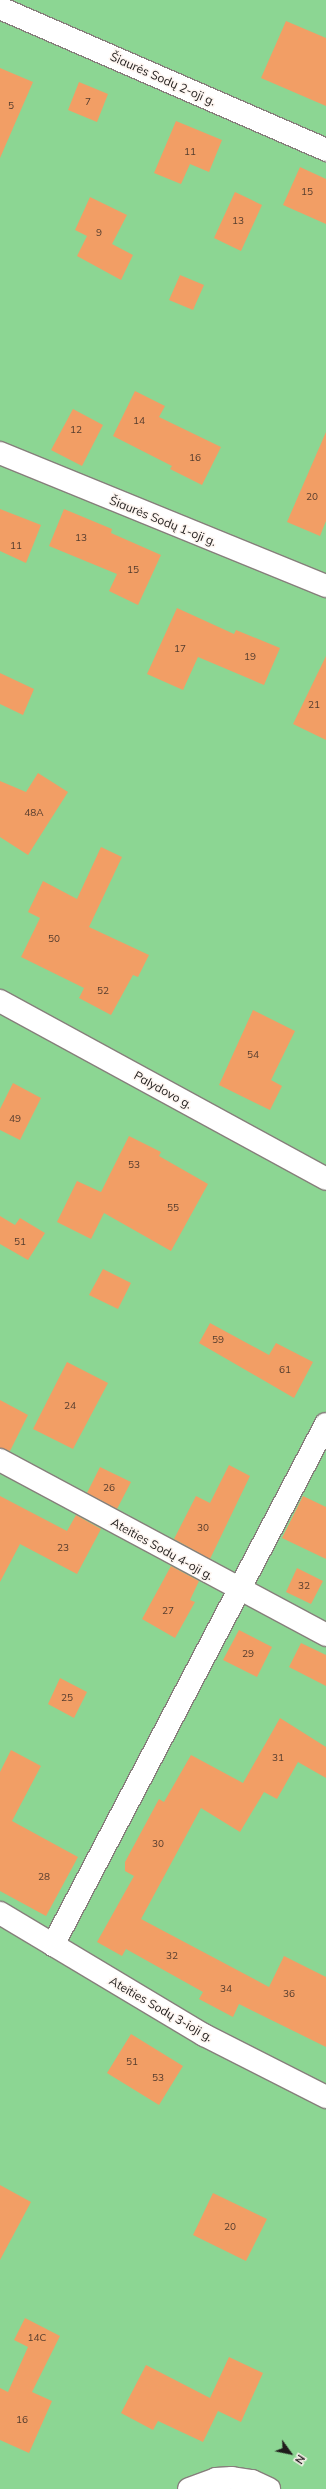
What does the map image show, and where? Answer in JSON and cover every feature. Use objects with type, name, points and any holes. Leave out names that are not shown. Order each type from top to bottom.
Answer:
[{"type":"street","name":"Šiaurės Sodų 2-oji g.","points":[[0,8],[326,150]]},
{"type":"street","name":"Šiaurės Sodų 1-oji g.","points":[[0,453],[326,586]]},
{"type":"street","name":"Palydovo g.","points":[[0,1001],[326,1179]]},
{"type":"street","points":[[53,1945],[241,1592],[326,1424]]},
{"type":"street","name":"Ateities Sodų 4-oji g.","points":[[0,1460],[241,1592],[326,1635]]},
{"type":"street","name":"Ateities Sodų 3-ioji g.","points":[[0,1913],[204,2035],[326,2097]]},
{"type":"street","points":[[189,2489],[216,2479],[232,2478],[269,2489]]},
{"type":"green space","points":[[0,0],[326,0],[326,2489],[0,2489]]},
{"type":"building","points":[[286,21],[326,38],[326,106],[261,78]]},
{"type":"building","points":[[0,68],[33,82],[0,158]]},
{"type":"building","points":[[79,82],[108,94],[97,122],[68,110]]},
{"type":"building","points":[[176,121],[222,140],[209,172],[190,164],[181,184],[154,173]]},
{"type":"building","points":[[300,167],[326,179],[326,224],[283,205]]},
{"type":"building","points":[[235,192],[262,205],[241,251],[214,238]]},
{"type":"building","points":[[90,197],[127,215],[112,244],[133,255],[121,280],[77,256],[87,236],[75,230]]},
{"type":"building","points":[[180,275],[204,285],[193,310],[169,300]]},
{"type":"building","points":[[135,391],[165,406],[159,417],[221,447],[202,485],[170,469],[172,466],[113,436]]},
{"type":"building","points":[[73,409],[103,425],[82,466],[51,450]]},
{"type":"building","points":[[326,432],[326,521],[320,536],[287,522]]},
{"type":"building","points":[[0,509],[41,525],[26,563],[0,551]]},
{"type":"building","points":[[64,509],[112,529],[111,533],[161,555],[138,605],[109,591],[117,574],[49,546]]},
{"type":"building","points":[[177,608],[234,634],[236,630],[280,648],[264,685],[198,657],[183,690],[147,674]]},
{"type":"building","points":[[326,656],[326,740],[293,724]]},
{"type":"building","points":[[0,673],[34,689],[23,715],[0,704]]},
{"type":"building","points":[[38,773],[68,792],[28,855],[0,837],[0,781],[26,792]]},
{"type":"building","points":[[101,847],[122,857],[89,927],[149,955],[138,977],[133,975],[111,1015],[79,998],[84,988],[21,957],[40,918],[28,912],[43,881],[77,899]]},
{"type":"building","points":[[253,1010],[295,1031],[271,1080],[282,1086],[270,1110],[219,1085]]},
{"type":"building","points":[[13,1083],[41,1098],[20,1140],[0,1130],[0,1109]]},
{"type":"building","points":[[129,1136],[161,1152],[159,1156],[208,1184],[171,1251],[104,1213],[91,1239],[57,1222],[77,1181],[101,1192]]},
{"type":"building","points":[[0,1216],[15,1225],[20,1218],[45,1233],[28,1260],[0,1244]]},
{"type":"building","points":[[103,1269],[131,1283],[118,1309],[89,1295]]},
{"type":"building","points":[[210,1323],[269,1355],[276,1343],[313,1362],[294,1398],[199,1343]]},
{"type":"building","points":[[67,1362],[108,1383],[73,1449],[33,1429]]},
{"type":"building","points":[[0,1400],[28,1415],[10,1451],[0,1448]]},
{"type":"building","points":[[229,1465],[250,1476],[210,1559],[174,1539],[196,1496],[210,1503]]},
{"type":"building","points":[[100,1467],[131,1482],[117,1509],[87,1493]]},
{"type":"building","points":[[0,1496],[67,1531],[76,1515],[101,1529],[77,1574],[20,1544],[0,1582]]},
{"type":"building","points":[[303,1496],[326,1507],[326,1559],[282,1538]]},
{"type":"building","points":[[171,1566],[199,1581],[190,1600],[195,1602],[175,1638],[142,1619]]},
{"type":"building","points":[[297,1568],[323,1581],[311,1604],[286,1592]]},
{"type":"building","points":[[239,1630],[272,1647],[257,1677],[223,1660]]},
{"type":"building","points":[[301,1643],[326,1655],[326,1686],[289,1667]]},
{"type":"building","points":[[60,1678],[87,1692],[74,1718],[48,1704]]},
{"type":"building","points":[[280,1718],[326,1747],[326,1778],[298,1762],[277,1799],[264,1792],[240,1832],[201,1808],[141,1919],[269,1987],[284,1956],[326,1977],[326,2047],[239,2004],[233,2017],[199,1999],[203,1992],[126,1949],[122,1956],[97,1942],[134,1876],[125,1871],[125,1862],[159,1799],[164,1802],[191,1755],[243,1783]]},
{"type":"building","points":[[11,1750],[41,1766],[12,1821],[78,1857],[46,1916],[0,1891],[0,1772]]},
{"type":"building","points":[[131,2034],[183,2066],[159,2105],[107,2073]]},
{"type":"building","points":[[0,2185],[31,2202],[0,2260]]},
{"type":"building","points":[[213,2193],[267,2219],[246,2261],[193,2235]]},
{"type":"building","points":[[25,2318],[60,2336],[32,2392],[52,2401],[29,2453],[0,2440],[0,2388],[8,2392],[28,2347],[14,2340]]},
{"type":"building","points":[[229,2357],[263,2373],[241,2422],[218,2411],[203,2442],[158,2421],[153,2430],[121,2413],[146,2365],[210,2398]]}]
